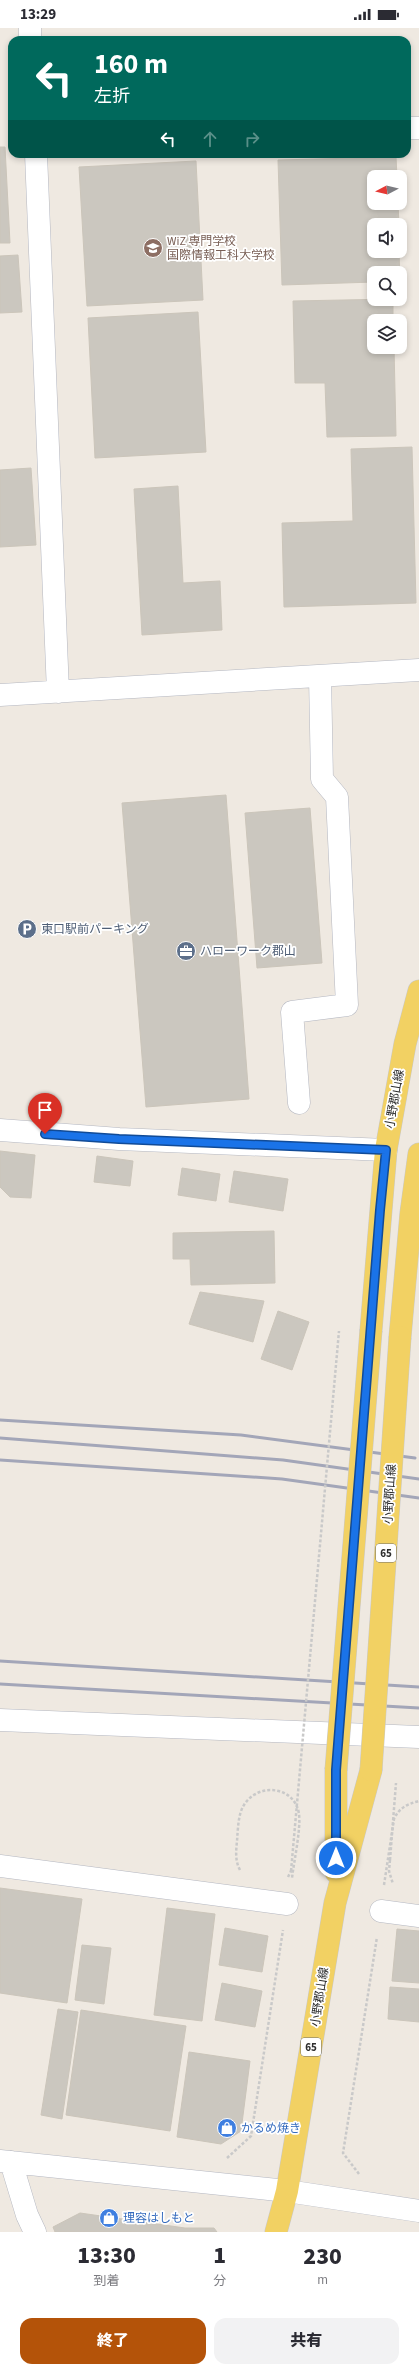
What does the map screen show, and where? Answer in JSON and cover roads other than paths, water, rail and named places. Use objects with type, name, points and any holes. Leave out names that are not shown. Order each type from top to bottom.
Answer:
[{"type":"main road","name":"小野郡山線","points":[[335,1903],[336,1770],[370,1330],[386,1150],[403,1052],[419,991]]},
{"type":"main road","name":"小野郡山線","points":[[276,2232],[287,2192],[335,1903],[371,1770],[400,1337],[411,1214],[419,1154]]},
{"type":"street","points":[[36,158],[58,692]]},
{"type":"street","points":[[0,695],[419,670]]},
{"type":"street","points":[[299,1103],[292,1012],[347,1005],[337,797],[322,779],[320,676]]},
{"type":"street","points":[[0,1130],[119,1139],[386,1150]]},
{"type":"street","points":[[0,1720],[419,1737]]},
{"type":"street","points":[[0,1866],[287,1904]]},
{"type":"street","points":[[381,1911],[419,1916]]},
{"type":"street","points":[[35,2232],[26,2215],[5,2161],[287,2192],[419,2211]]},
{"type":"railway","points":[[0,1420],[241,1435],[415,1458]]},
{"type":"railway","points":[[0,1438],[283,1460],[419,1479]]},
{"type":"railway","points":[[0,1460],[282,1479],[419,1498]]},
{"type":"railway","points":[[0,1661],[419,1687]]},
{"type":"railway","points":[[0,1684],[419,1708]]},
{"type":"place","name":"WiZ 専門学校 国際情報工科大学校","points":[[153,248]]},
{"type":"place","name":"東口駅前パーキング","points":[[27,929]]},
{"type":"place","name":"ハローワーク郡山","points":[[186,951]]},
{"type":"place","name":"かるめ焼き","points":[[227,2128]]},
{"type":"place","name":"理容はしもと","points":[[109,2218]]}]
